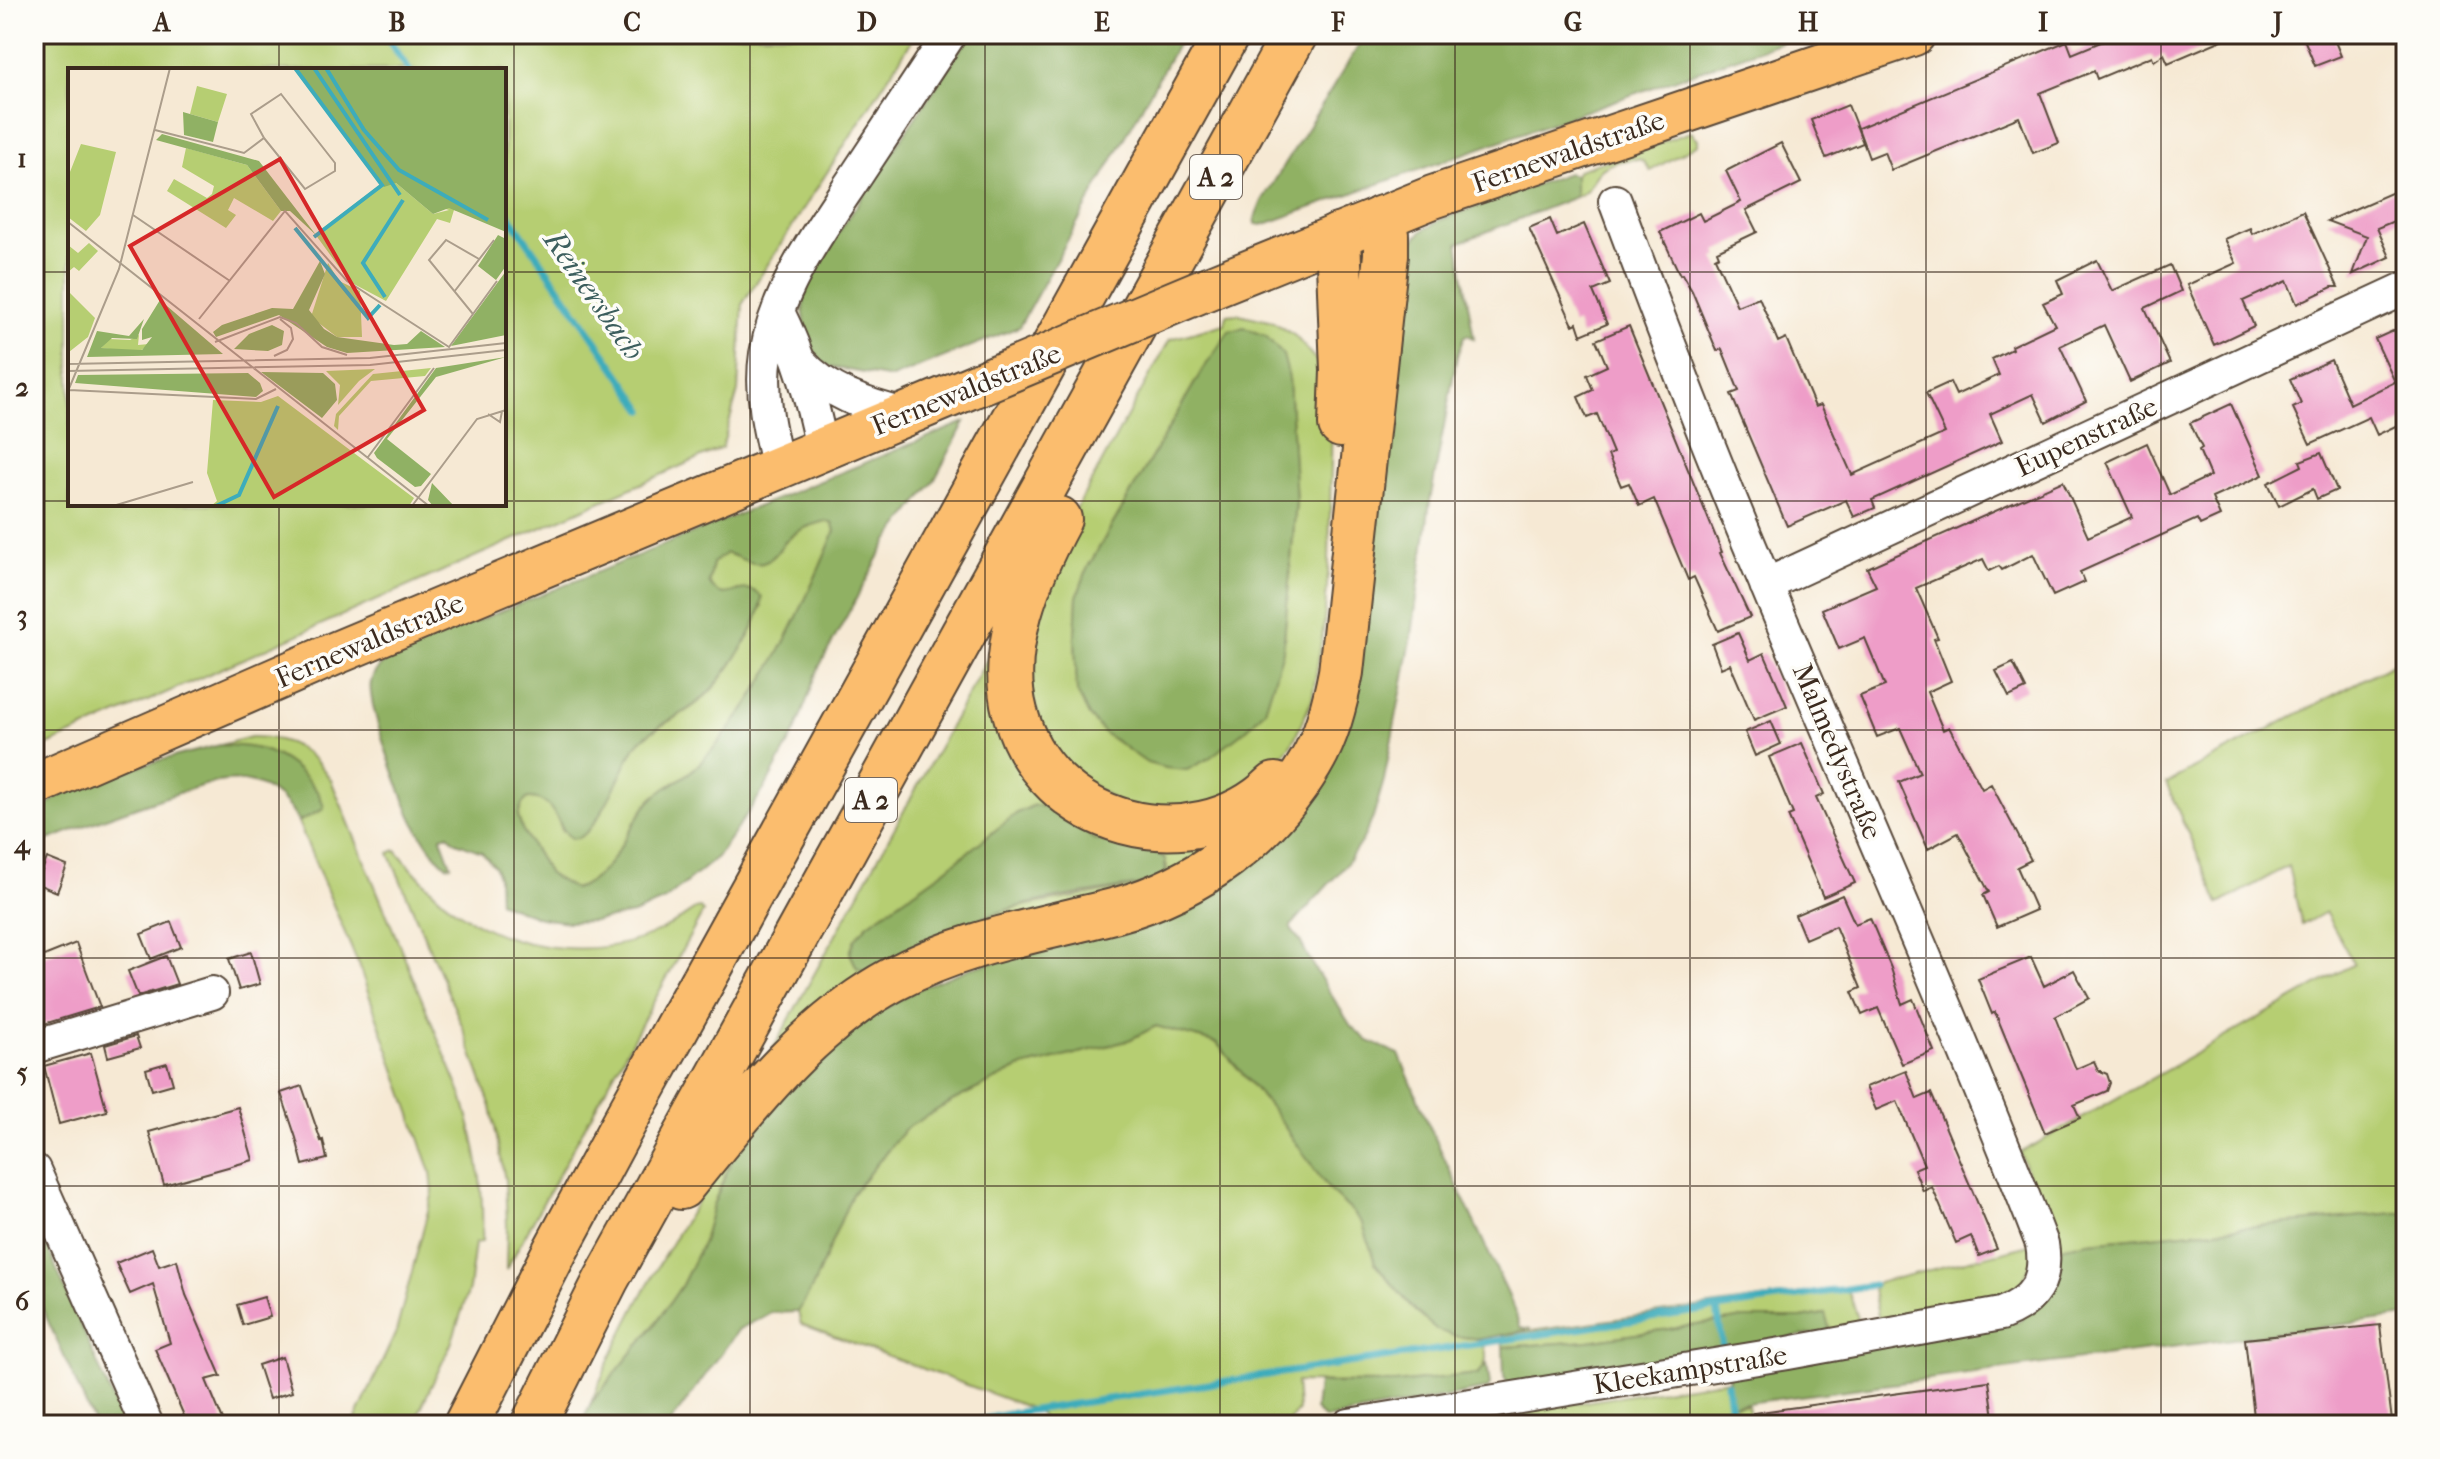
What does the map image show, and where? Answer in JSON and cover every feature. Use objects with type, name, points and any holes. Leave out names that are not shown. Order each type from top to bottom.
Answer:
[{"type":"highway","name":"A 2","points":[[466,1425],[626,1119],[1227,34]]},
{"type":"highway","name":"A 2","points":[[533,1425],[606,1280],[1295,34]]},
{"type":"highway","points":[[606,1280],[739,1115],[788,1061],[822,1029],[861,1000],[921,965],[962,950],[1117,910],[1179,887],[1204,873],[1246,841],[1278,810],[1312,762],[1328,725],[1344,655],[1386,255],[1382,218]]},
{"type":"highway","points":[[1137,322],[1142,367],[1050,536],[1022,606],[1012,650],[1012,697],[1028,745],[1047,772],[1071,795],[1100,812],[1132,825],[1163,828],[1193,826],[1236,813],[1261,797],[1284,776],[1302,747],[1326,676],[1335,580],[1343,371],[1338,236]]},
{"type":"main road","name":"Fernewaldstraße","points":[[34,785],[336,653],[1382,218],[1462,187],[1914,34]]},
{"type":"street","points":[[778,468],[769,433],[764,387],[767,352],[778,312],[791,281],[824,225],[950,34]]},
{"type":"street","name":"Malmedystraße","points":[[1615,201],[1688,395],[1939,988],[2042,1244],[2041,1277],[2028,1300]]},
{"type":"street","name":"Eupenstraße","points":[[1766,585],[2406,288]]},
{"type":"street","points":[[778,312],[795,346],[813,404],[822,449]]},
{"type":"street","points":[[800,362],[830,389],[871,406],[905,415]]},
{"type":"street","points":[[34,1047],[212,993]]},
{"type":"street","points":[[34,1170],[147,1425]]},
{"type":"street","name":"Kleekampstraße","points":[[1349,1425],[1788,1353],[2001,1314],[2018,1308],[2028,1300]]},
{"type":"green space","points":[[34,34],[916,34],[743,303],[738,391],[722,448],[34,751]]},
{"type":"green space","points":[[971,34],[1183,34],[1019,327],[892,378],[831,367],[821,361],[807,339],[803,309],[806,289],[827,250]]},
{"type":"green space","points":[[1366,34],[1804,34],[1262,225],[1256,224],[1255,218],[1262,201]]},
{"type":"green space","points":[[1691,132],[1698,139],[1698,144],[1650,171],[1639,159],[1614,163],[1601,170],[1588,189],[1575,197],[1575,175],[1578,170]]},
{"type":"green space","points":[[1568,173],[1575,175],[1575,197],[1458,243],[1474,339],[1464,336],[1457,356],[1430,501],[1412,635],[1384,780],[1363,839],[1345,866],[1291,926],[1351,1026],[1368,1041],[1399,1054],[1520,1327],[1531,1329],[1481,1339],[1454,1336],[1437,1330],[1414,1310],[1375,1263],[1363,1224],[1330,1191],[1272,1109],[1217,1043],[1156,1026],[1127,1041],[1019,1068],[952,1101],[905,1129],[852,1194],[813,1286],[798,1312],[771,1313],[739,1329],[669,1425],[580,1425],[591,1403],[653,1327],[682,1285],[703,1242],[713,1205],[742,1135],[798,1073],[872,1016],[922,987],[971,968],[1122,930],[1171,914],[1218,888],[1305,802],[1409,246],[1422,231],[1440,220]]},
{"type":"green space","points":[[1239,314],[1273,322],[1295,336],[1323,368],[1332,414],[1329,561],[1324,624],[1312,700],[1294,740],[1274,767],[1250,789],[1179,813],[1121,804],[1063,766],[1043,733],[1025,671],[1060,538],[1170,339],[1225,324],[1226,315]],"holes":[[[1200,374],[1289,378],[1296,503],[1283,651],[1077,692],[1077,597],[1088,567]]]},
{"type":"green space","points":[[1245,328],[1266,336],[1283,355],[1289,378],[1296,502],[1283,651],[1265,710],[1248,728],[1208,759],[1187,770],[1165,768],[1147,763],[1103,732],[1089,716],[1077,692],[1077,597],[1088,567],[1200,374],[1229,331]]},
{"type":"green space","points":[[965,422],[934,481],[887,542],[819,667],[795,732],[765,788],[717,857],[665,900],[633,914],[595,921],[568,922],[540,918],[499,902],[495,867],[482,852],[456,842],[447,834],[441,838],[451,865],[447,866],[437,857],[409,811],[386,752],[374,710],[372,677],[394,655]],"holes":[[[826,521],[833,524],[835,531],[822,562],[777,656],[760,686],[720,741],[692,771],[652,799],[600,874],[574,889],[549,874],[522,829],[518,816],[522,804],[528,798],[539,800],[548,805],[569,836],[574,839],[582,836],[597,820],[634,748],[647,735],[704,696],[747,640],[762,597],[747,589],[728,593],[716,590],[709,583],[713,563],[726,553],[749,562],[763,563],[800,530]]]},
{"type":"green space","points":[[826,521],[833,524],[835,531],[810,592],[759,687],[718,743],[692,771],[652,799],[600,874],[574,889],[549,874],[522,829],[518,817],[522,804],[527,798],[546,803],[555,812],[562,831],[589,828],[597,820],[634,748],[655,730],[695,705],[717,684],[734,660],[762,606],[738,590],[722,594],[716,590],[709,583],[713,563],[726,553],[751,562],[774,556],[802,528]]},
{"type":"green space","points":[[1000,636],[1003,638],[1002,688],[1013,733],[1036,772],[1067,802],[1106,823],[1150,834],[1196,833],[1244,819],[1250,826],[1204,862],[1153,890],[977,938],[905,965],[840,1003],[781,1051],[774,1052]],"holes":[[[1034,805],[1059,810],[1093,839],[1159,853],[1166,864],[1165,878],[1158,883],[991,914],[926,940],[869,973],[857,968],[850,953],[855,939],[867,925],[944,871],[1017,813]]]},
{"type":"green space","points":[[2406,657],[2406,1212],[2088,1242],[2056,1249],[2020,1153],[2354,964],[2325,912],[2302,925],[2288,866],[2219,904],[2166,783]]},
{"type":"green space","points":[[251,737],[276,739],[297,747],[315,760],[331,780],[462,1096],[472,1133],[481,1185],[482,1242],[475,1243],[469,1289],[451,1344],[413,1425],[353,1425],[396,1332],[433,1192],[431,1172],[359,966],[298,822],[324,809],[322,801],[308,781],[278,757],[220,745]]},
{"type":"green space","points":[[220,745],[256,748],[286,761],[314,788],[324,809],[298,822],[285,803],[267,789],[242,781],[221,781],[153,801],[43,842],[46,809],[60,795],[138,766]]},
{"type":"green space","points":[[1035,805],[1059,810],[1093,839],[1159,854],[1165,859],[1166,873],[1152,883],[1050,899],[1010,909],[943,934],[869,973],[857,968],[850,953],[855,939],[867,925],[944,871],[1017,813]]},
{"type":"green space","points":[[396,850],[432,890],[457,911],[480,925],[533,944],[561,948],[617,945],[669,926],[695,909],[700,908],[703,912],[506,1270],[505,1180],[491,1107],[461,1023],[389,853]]},
{"type":"green space","points":[[1156,1026],[1217,1043],[1272,1109],[1330,1191],[1364,1224],[1375,1263],[1414,1310],[1454,1336],[1481,1339],[1486,1358],[1478,1374],[1395,1383],[1296,1382],[1298,1410],[1288,1422],[1277,1425],[1047,1425],[1038,1411],[801,1324],[798,1312],[813,1286],[852,1194],[905,1129],[952,1101],[1019,1068],[1127,1041]]},
{"type":"green space","points":[[742,1135],[713,1205],[703,1242],[682,1285],[653,1327],[591,1403],[622,1333],[659,1265]]},
{"type":"green space","points":[[2406,1212],[2406,1316],[1731,1405],[1728,1373],[2022,1320],[2056,1249],[2088,1242]]},
{"type":"green space","points":[[34,1217],[124,1425],[95,1425],[34,1290]]},
{"type":"green space","points":[[2034,1244],[2035,1253],[2017,1297],[1880,1326],[1873,1290],[1877,1283]]},
{"type":"green space","points":[[1847,1287],[1859,1321],[1858,1329],[1830,1331],[1824,1314],[1801,1318],[1744,1318],[1588,1341],[1503,1347],[1502,1335]]},
{"type":"green space","points":[[1825,1314],[1830,1331],[1508,1384],[1504,1377],[1503,1347],[1588,1341],[1744,1318],[1801,1318]]},
{"type":"green space","points":[[1487,1364],[1490,1385],[1487,1389],[1325,1419],[1315,1410],[1318,1383],[1395,1383],[1478,1374]]},
{"type":"green space","points":[[1729,1380],[1731,1405],[1748,1405],[1751,1425],[1432,1425]]},
{"type":"building","points":[[2120,34],[2236,34],[2168,63],[2164,54],[2154,61],[2152,56],[2097,79],[2094,71],[2040,93],[2059,143],[2033,153],[2019,117],[1891,170],[1884,152],[1869,158],[1858,128],[2067,41],[2072,54]]},
{"type":"building","points":[[2302,34],[2332,34],[2341,56],[2315,66]]},
{"type":"building","points":[[1848,105],[1863,143],[1826,158],[1811,120]]},
{"type":"building","points":[[1781,143],[1801,183],[1746,210],[1757,232],[1717,251],[1719,256],[1715,258],[1737,306],[1759,297],[1778,342],[1786,338],[1815,407],[1821,405],[1852,475],[1945,433],[1926,393],[1950,382],[1956,395],[1999,375],[1992,359],[2012,349],[2011,346],[2055,325],[2043,303],[2063,294],[2057,280],[2097,260],[2112,291],[2170,265],[2181,291],[2145,308],[2170,363],[2130,382],[2104,325],[2060,346],[2086,401],[2046,422],[2033,394],[1990,414],[2002,441],[1872,500],[1875,508],[1854,517],[1846,500],[1787,526],[1731,394],[1739,391],[1722,349],[1717,351],[1692,291],[1680,275],[1660,232],[1699,213],[1703,221],[1741,202],[1726,171]]},
{"type":"building","points":[[2400,189],[2406,204],[2406,216],[2377,228],[2390,257],[2353,274],[2367,236],[2327,221]]},
{"type":"building","points":[[2303,211],[2338,287],[2297,304],[2287,281],[2243,301],[2254,326],[2214,345],[2187,285],[2236,263],[2224,239],[2250,228],[2252,234]]},
{"type":"building","points":[[1550,219],[1557,236],[1584,224],[1610,284],[1593,291],[1607,324],[1581,335],[1577,323],[1573,325],[1529,228]]},
{"type":"building","points":[[2406,325],[2406,421],[2377,435],[2369,417],[2310,444],[2293,408],[2301,404],[2290,379],[2331,360],[2350,404],[2395,382],[2375,339]]},
{"type":"building","points":[[1629,326],[1720,553],[1750,617],[1718,631],[1694,577],[1688,580],[1654,499],[1639,506],[1629,483],[1621,486],[1608,455],[1613,453],[1597,414],[1587,418],[1578,397],[1593,390],[1587,375],[1607,366],[1596,340]]},
{"type":"building","points":[[2231,404],[2263,475],[2212,498],[2220,516],[2200,525],[2197,519],[2080,572],[2084,582],[2053,596],[2033,554],[2002,570],[1999,566],[1989,571],[1983,559],[1916,588],[1938,638],[1934,639],[1951,681],[1927,692],[1943,730],[1949,727],[1982,789],[1991,784],[2031,860],[2017,867],[2036,910],[1997,927],[1983,895],[1989,892],[1958,833],[1928,849],[1899,782],[1920,773],[1900,728],[1877,737],[1860,696],[1885,686],[1865,638],[1839,649],[1822,609],[1876,586],[1867,568],[2063,481],[2088,537],[2132,517],[2107,462],[2147,443],[2170,495],[2210,476],[2199,450],[2202,448],[2190,423]]},
{"type":"building","points":[[2321,453],[2337,490],[2317,499],[2313,489],[2279,506],[2268,483],[2302,466],[2300,461]]},
{"type":"building","points":[[1738,633],[1750,660],[1764,653],[1787,706],[1754,720],[1730,664],[1721,668],[1712,644]]},
{"type":"building","points":[[2013,663],[2026,689],[2009,697],[1996,671]]},
{"type":"building","points":[[1771,721],[1781,744],[1755,756],[1745,732]]},
{"type":"building","points":[[1802,743],[1824,794],[1816,798],[1855,883],[1823,897],[1788,816],[1793,814],[1769,757]]},
{"type":"building","points":[[47,858],[67,866],[57,892],[37,884]]},
{"type":"building","points":[[1842,895],[1855,924],[1870,918],[1902,1004],[1913,999],[1934,1051],[1902,1064],[1878,1008],[1862,1015],[1852,992],[1861,988],[1835,926],[1805,939],[1795,915]]},
{"type":"building","points":[[171,922],[181,947],[151,959],[141,934]]},
{"type":"building","points":[[76,943],[100,1007],[34,1027],[34,960]]},
{"type":"building","points":[[251,952],[260,984],[239,990],[229,959]]},
{"type":"building","points":[[166,956],[177,984],[138,996],[128,971]]},
{"type":"building","points":[[2031,957],[2044,986],[2074,970],[2089,998],[2055,1017],[2076,1069],[2094,1061],[2098,1070],[2107,1074],[2110,1083],[2107,1091],[2074,1105],[2080,1118],[2045,1133],[1995,1012],[1992,1014],[1978,979]]},
{"type":"building","points":[[136,1036],[140,1048],[108,1057],[105,1045]]},
{"type":"building","points":[[91,1053],[107,1111],[59,1124],[44,1066]]},
{"type":"building","points":[[167,1063],[173,1084],[152,1090],[146,1069]]},
{"type":"building","points":[[1906,1071],[1917,1099],[1931,1093],[1997,1249],[1979,1256],[1971,1236],[1956,1243],[1932,1187],[1923,1191],[1914,1169],[1924,1165],[1897,1101],[1876,1110],[1866,1087]]},
{"type":"building","points":[[302,1086],[327,1159],[303,1165],[281,1093]]},
{"type":"building","points":[[238,1107],[253,1160],[164,1185],[149,1132]]},
{"type":"building","points":[[152,1248],[159,1266],[177,1260],[186,1295],[221,1376],[206,1380],[225,1425],[188,1425],[155,1349],[170,1343],[153,1284],[130,1294],[116,1263]]},
{"type":"building","points":[[264,1297],[270,1317],[243,1325],[237,1305]]},
{"type":"building","points":[[2380,1325],[2392,1421],[2356,1425],[2255,1425],[2245,1339]]},
{"type":"building","points":[[282,1357],[292,1392],[269,1399],[258,1365]]},
{"type":"building","points":[[1989,1381],[1995,1425],[1754,1425],[1753,1413]]},
{"type":"waterway","name":"Reinersbach","points":[[384,34],[408,68]]},
{"type":"waterway","name":"Reinersbach","points":[[506,211],[644,410]]},
{"type":"waterway","points":[[958,1425],[1013,1413],[1873,1285]]},
{"type":"waterway","points":[[1717,1309],[1723,1348]]},
{"type":"waterway","points":[[1727,1384],[1733,1425]]}]
